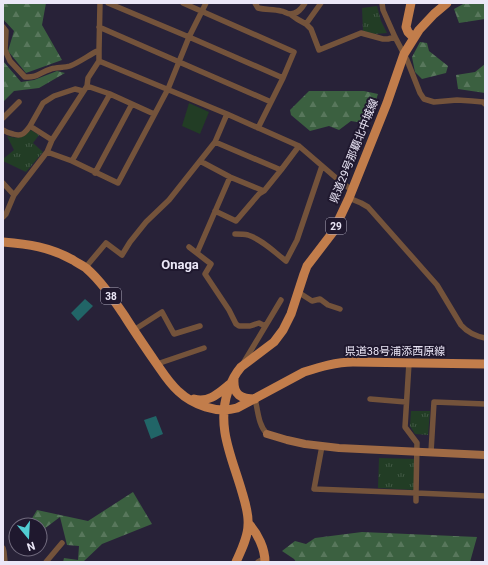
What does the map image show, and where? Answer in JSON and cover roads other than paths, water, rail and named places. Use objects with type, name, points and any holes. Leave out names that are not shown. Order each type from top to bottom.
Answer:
[{"type":"main road","points":[[411,3],[406,27],[408,32],[414,38]]},
{"type":"main road","name":"県道29号那覇北中城線","points":[[262,561],[256,534],[249,524],[244,500],[226,439],[223,424],[225,402],[233,379],[241,367],[269,346],[279,336],[288,322],[304,274],[308,266],[333,232],[350,194],[387,103],[404,54],[426,23],[447,3]]},
{"type":"main road","name":"県道38号浦添西原線","points":[[3,242],[40,246],[66,256],[85,268],[112,298],[168,381],[185,396],[206,407],[217,410],[233,410],[304,372],[327,365],[346,362],[485,364]]},
{"type":"main road","points":[[233,379],[238,395],[245,398],[255,398]]},
{"type":"main road","points":[[185,396],[197,400],[209,399],[216,396],[233,379]]},
{"type":"main road","name":"県道29号那覇北中城線","points":[[236,562],[249,524]]},
{"type":"street","points":[[3,217],[6,214],[14,195],[47,152],[52,140],[85,88],[88,78],[99,61],[100,3]]},
{"type":"street","points":[[108,3],[283,78]]},
{"type":"street","points":[[183,3],[294,52],[272,102],[258,128]]},
{"type":"street","points":[[47,152],[118,183],[168,89],[189,37],[206,3]]},
{"type":"street","points":[[255,3],[258,8],[281,11],[290,14],[306,24],[311,29],[319,50],[361,33],[383,39],[395,37]]},
{"type":"street","points":[[290,14],[302,9],[305,3]]},
{"type":"street","points":[[306,24],[321,3]]},
{"type":"street","points":[[382,3],[383,10],[424,99],[434,102],[457,100],[483,102],[485,104]]},
{"type":"street","points":[[3,27],[6,31],[4,50],[10,61],[25,77],[32,78],[38,76],[46,70],[69,66],[99,50]]},
{"type":"street","points":[[99,27],[272,102]]},
{"type":"street","points":[[99,61],[227,114],[299,146],[342,184],[350,194],[368,207],[437,286],[464,329],[471,334],[485,338]]},
{"type":"street","points":[[3,130],[5,132],[22,135],[30,126],[43,103],[54,96],[75,89],[85,88],[110,94],[154,114]]},
{"type":"street","points":[[72,162],[110,94]]},
{"type":"street","points":[[3,118],[19,102]]},
{"type":"street","points":[[95,173],[132,104]]},
{"type":"street","points":[[85,268],[106,243],[122,255],[146,222],[169,200],[216,142],[227,114]]},
{"type":"street","points":[[30,126],[52,140]]},
{"type":"street","points":[[216,142],[281,170]]},
{"type":"street","points":[[215,211],[236,221],[259,194],[264,191],[299,146]]},
{"type":"street","points":[[200,161],[230,177],[264,191]]},
{"type":"street","points":[[236,234],[248,235],[256,239],[286,261],[297,240],[322,166]]},
{"type":"street","points":[[197,252],[230,177]]},
{"type":"street","points":[[3,183],[14,195]]},
{"type":"street","points":[[189,247],[211,264],[205,274],[229,310],[236,324],[239,326],[250,326],[259,323],[265,326]]},
{"type":"street","points":[[298,292],[312,301],[320,299],[328,305],[340,309]]},
{"type":"street","points":[[241,367],[281,300]]},
{"type":"street","points":[[134,330],[162,312],[174,334],[200,326]]},
{"type":"street","points":[[157,364],[204,348]]},
{"type":"street","points":[[409,362],[405,427],[417,443],[416,500]]},
{"type":"street","points":[[255,398],[263,430],[267,434],[293,441],[352,449],[485,455]]},
{"type":"street","points":[[370,399],[406,402]]},
{"type":"street","points":[[431,452],[434,402],[485,404]]},
{"type":"street","points":[[322,446],[314,489],[485,496]]},
{"type":"street","points":[[46,562],[62,543]]},
{"type":"street","points":[[3,551],[5,562]]},
{"type":"district","name":"Onaga","points":[[180,264]]}]
